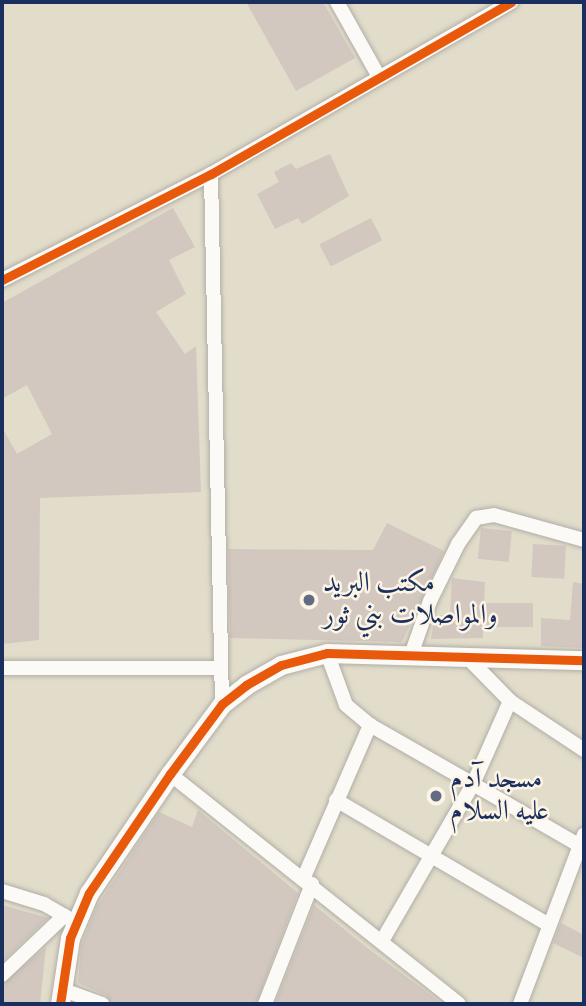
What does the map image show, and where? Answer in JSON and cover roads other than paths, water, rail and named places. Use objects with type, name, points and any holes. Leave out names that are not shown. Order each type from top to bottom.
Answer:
[{"type":"street","points":[[337,2],[378,75]]},
{"type":"street","points":[[2,280],[211,174],[378,75],[511,2]]},
{"type":"street","points":[[211,174],[222,704]]},
{"type":"street","points":[[411,655],[430,601],[458,544],[477,518],[494,515],[584,540]]},
{"type":"street","points":[[327,653],[346,705],[370,724],[473,784],[583,843],[520,1004]]},
{"type":"street","points":[[2,975],[70,919],[222,704],[265,673],[327,653],[584,660]]},
{"type":"street","points":[[466,656],[510,701],[584,750]]},
{"type":"street","points":[[2,668],[221,668]]},
{"type":"street","points":[[382,941],[473,784],[510,701]]},
{"type":"street","points":[[265,1004],[336,800],[370,724]]},
{"type":"street","points":[[170,774],[308,881],[455,1003]]},
{"type":"street","points":[[336,800],[430,859],[549,925]]},
{"type":"street","points":[[2,891],[33,899],[70,919]]},
{"type":"street","points":[[70,919],[61,996],[102,1004]]},
{"type":"place","name":"مكتب البريد والمواصلات بني ثور","points":[[309,600]]},
{"type":"place","name":"مسجد آدم عليه السلام","points":[[436,796]]}]
